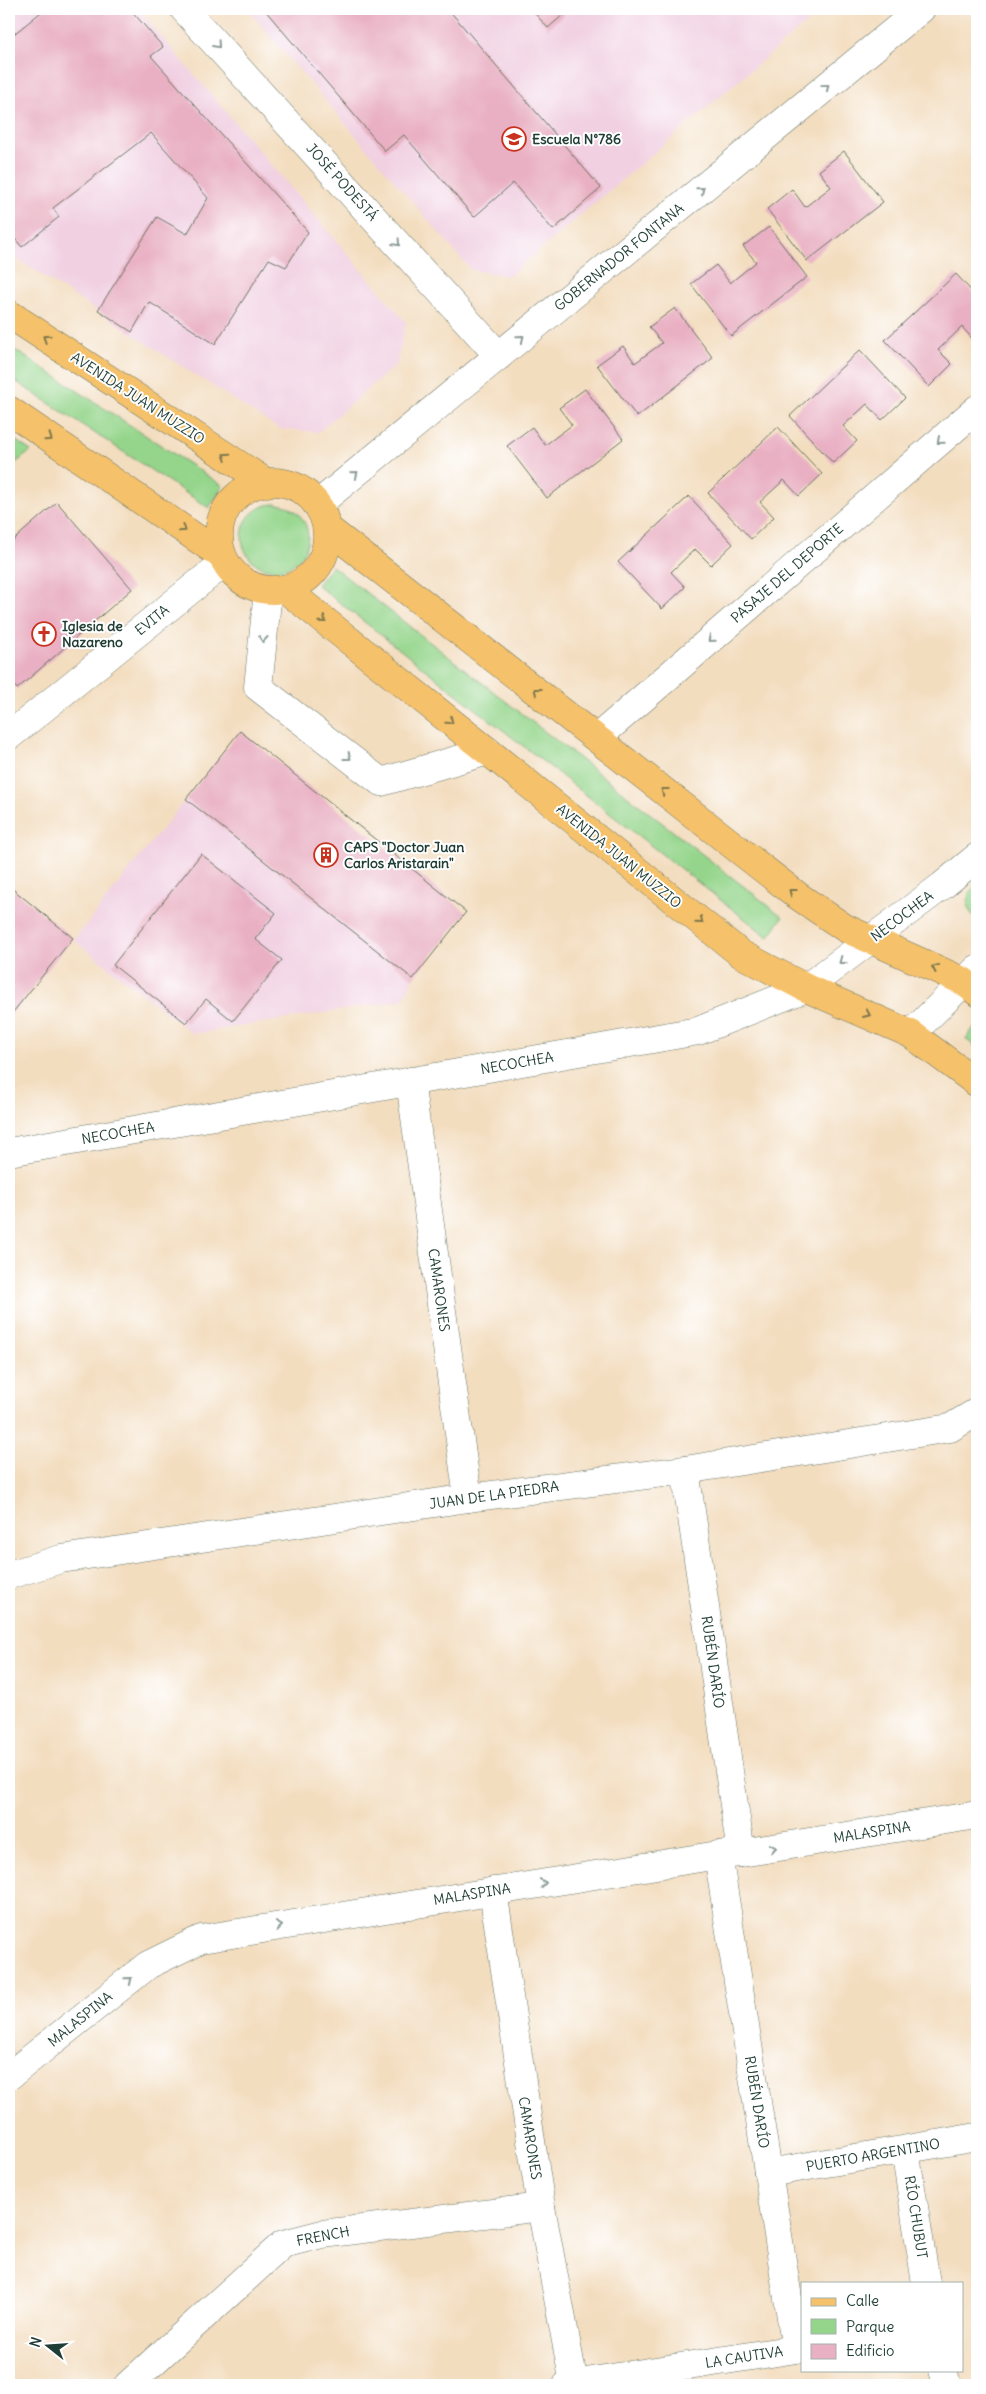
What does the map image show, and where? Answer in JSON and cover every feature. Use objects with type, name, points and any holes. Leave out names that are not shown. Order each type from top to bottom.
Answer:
[{"type":"main road","name":"AVENIDA JUAN MUZZIO","points":[[9,314],[267,482]]},
{"type":"main road","points":[[9,410],[223,558]]},
{"type":"main road","points":[[322,516],[327,546],[321,563],[310,577],[295,587],[276,590],[243,583],[230,571],[223,558],[218,538],[220,520],[229,503],[242,491],[267,482],[278,482],[295,486],[310,496],[322,516],[597,738],[798,896],[846,928],[973,981]]},
{"type":"main road","name":"AVENIDA JUAN MUZZIO","points":[[276,590],[488,751],[741,954],[806,988],[911,1034],[977,1083]]},
{"type":"street","name":"JOSÉ PODESTÁ","points":[[184,9],[499,356]]},
{"type":"street","name":"GOBERNADOR FONTANA","points":[[322,516],[499,356],[921,9]]},
{"type":"street","name":"PASAJE DEL DEPORTE","points":[[597,738],[977,409]]},
{"type":"street","name":"EVITA","points":[[9,736],[223,558]]},
{"type":"street","points":[[276,590],[258,687],[381,782],[488,751]]},
{"type":"street","name":"NECOCHEA","points":[[9,1152],[698,1031],[806,988],[942,886],[977,857]]},
{"type":"street","points":[[911,1034],[973,981]]},
{"type":"street","name":"CAMARONES","points":[[410,1081],[468,1498]]},
{"type":"street","name":"JUAN DE LA PIEDRA","points":[[9,1575],[61,1559],[468,1498],[685,1470],[950,1428],[977,1412]]},
{"type":"street","name":"RUBÉN DARÍO","points":[[685,1470],[768,2173],[799,2349]]},
{"type":"street","name":"MALASPINA","points":[[9,2076],[148,1965],[202,1939],[977,1815]]},
{"type":"street","name":"CAMARONES","points":[[493,1891],[570,2385]]},
{"type":"street","name":"PUERTO ARGENTINO","points":[[768,2173],[977,2137]]},
{"type":"street","name":"RÍO CHUBUT","points":[[905,2150],[926,2282]]},
{"type":"street","name":"FRENCH","points":[[128,2385],[283,2244],[322,2234],[541,2207]]},
{"type":"street","name":"LA CAUTIVA","points":[[570,2385],[799,2349]]},
{"type":"street","points":[[944,2372],[947,2385]]},
{"type":"shaded area","points":[[9,9],[138,9],[406,322],[396,365],[318,432],[279,429],[9,254]]},
{"type":"shaded area","name":"Escuela N°786","points":[[247,9],[823,9],[509,276],[471,270]]},
{"type":"shaded area","points":[[186,799],[413,979],[403,1000],[193,1034],[74,940]]},
{"type":"green space","points":[[9,346],[223,486],[209,508],[9,377]]},
{"type":"green space","points":[[9,436],[31,451],[9,468]]},
{"type":"green space","points":[[275,504],[287,507],[298,514],[305,525],[308,537],[305,549],[298,560],[287,567],[275,570],[263,567],[252,560],[245,549],[242,537],[245,525],[252,514],[263,507]]},
{"type":"green space","points":[[332,566],[783,917],[768,937],[317,585]]},
{"type":"green space","points":[[977,884],[977,919],[969,911],[967,902],[970,892]]},
{"type":"green space","points":[[977,1023],[977,1048],[966,1039]]},
{"type":"building","points":[[45,9],[130,9],[163,47],[151,56],[308,232],[286,267],[269,259],[215,344],[149,302],[132,332],[98,310],[157,217],[187,234],[208,198],[151,133],[53,208],[59,217],[22,247],[9,232],[9,38]]},
{"type":"building","name":"Escuela N°786","points":[[264,9],[448,9],[601,188],[553,230],[513,183],[474,217],[404,135],[385,151]]},
{"type":"building","points":[[531,9],[570,9],[548,28]]},
{"type":"building","points":[[844,151],[883,202],[807,261],[767,209],[792,189],[805,207],[831,187],[819,171]]},
{"type":"building","points":[[769,227],[807,277],[731,336],[691,284],[716,265],[730,283],[756,262],[743,246]]},
{"type":"building","points":[[956,274],[977,297],[977,344],[962,327],[938,350],[952,364],[929,387],[885,340]]},
{"type":"building","points":[[675,308],[713,358],[637,417],[597,365],[623,346],[635,363],[662,343],[649,327]]},
{"type":"building","points":[[860,350],[905,398],[882,420],[867,404],[843,426],[857,441],[833,463],[790,416]]},
{"type":"building","points":[[585,389],[623,439],[547,498],[507,446],[532,427],[545,445],[572,425],[559,408]]},
{"type":"building","points":[[778,427],[822,474],[799,496],[784,480],[760,502],[774,517],[751,539],[708,493]]},
{"type":"building","points":[[689,496],[733,544],[711,565],[695,549],[671,572],[685,587],[662,609],[618,562]]},
{"type":"building","name":"Iglesia de Nazareno","points":[[57,502],[132,589],[17,689],[9,679],[9,544]]},
{"type":"building","name":"CAPS \"Doctor Juan Carlos Aristarain\"","points":[[240,731],[466,912],[413,979],[186,799]]},
{"type":"building","points":[[201,854],[276,913],[255,939],[282,960],[233,1021],[206,999],[186,1023],[113,965]]},
{"type":"building","points":[[9,886],[73,938],[9,1017]]},
{"type":"place","name":"Escuela N°786","points":[[514,139]]},
{"type":"place","name":"Iglesia de Nazareno","points":[[44,634]]},
{"type":"place","name":"CAPS \"Doctor Juan Carlos Aristarain\"","points":[[326,855]]}]
